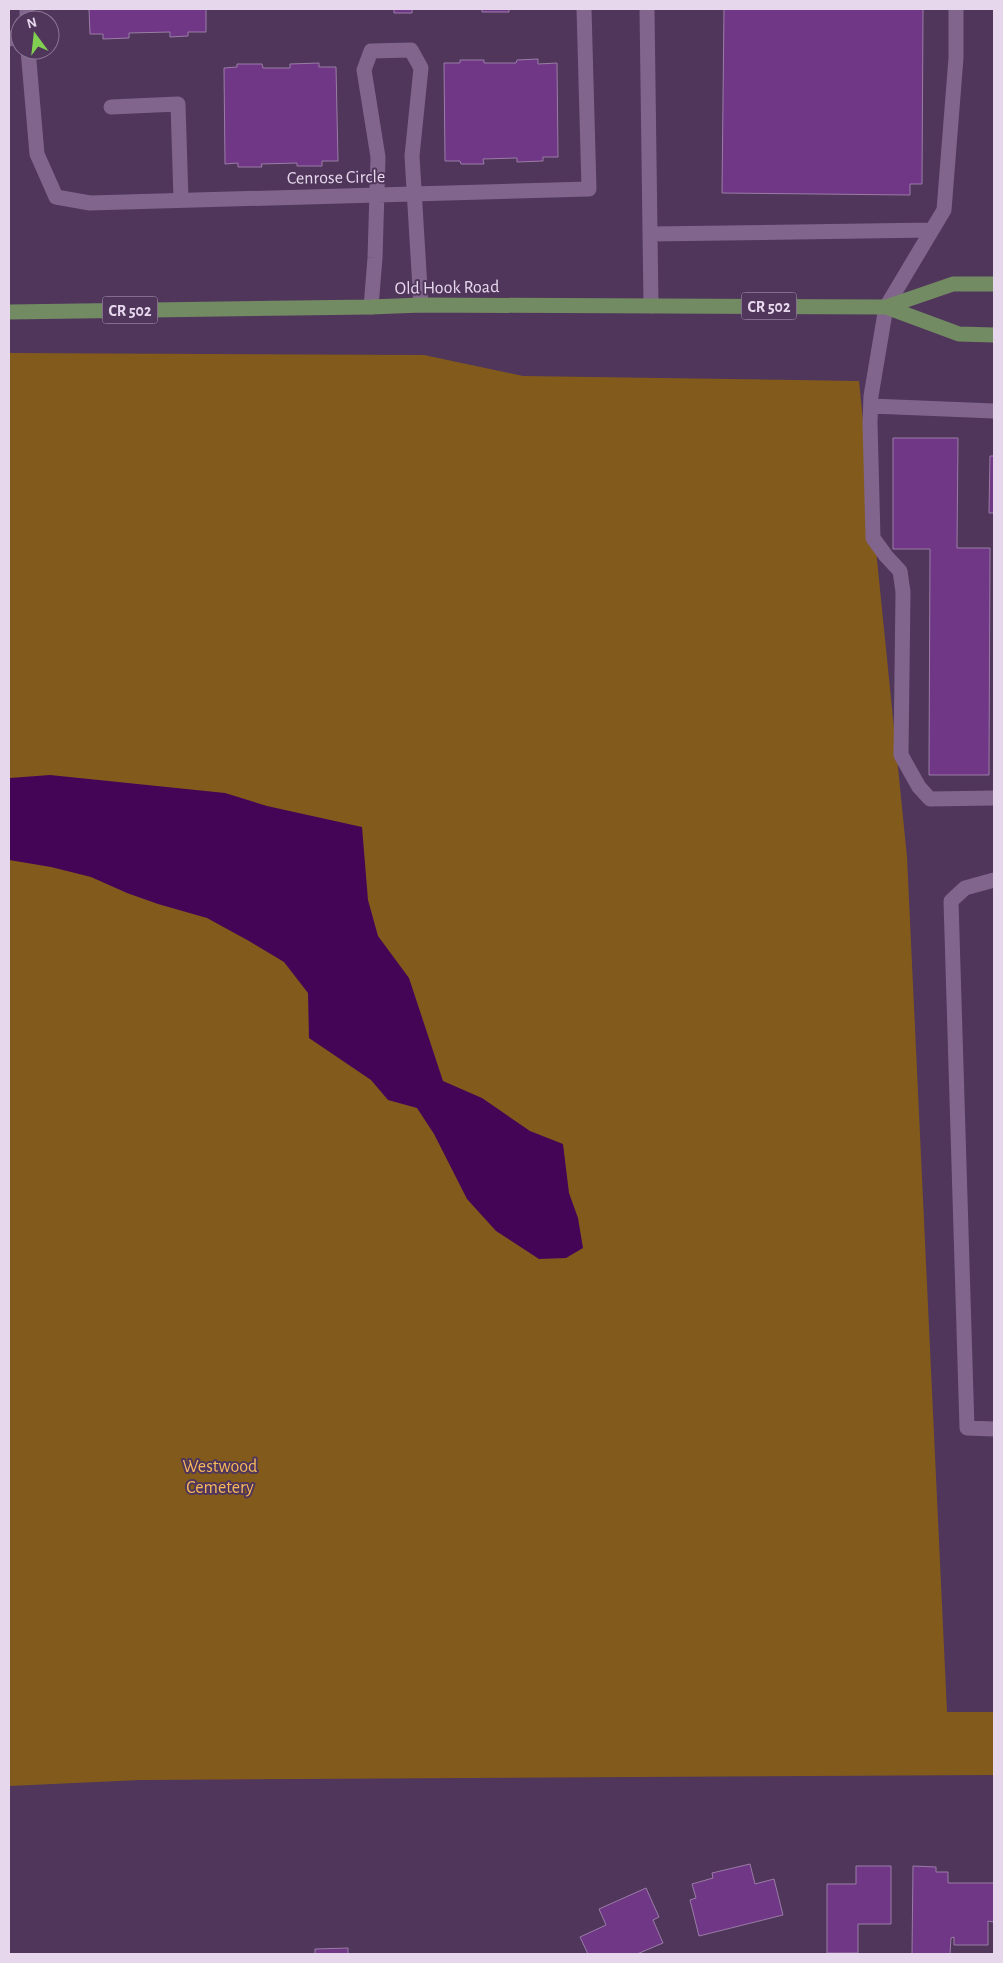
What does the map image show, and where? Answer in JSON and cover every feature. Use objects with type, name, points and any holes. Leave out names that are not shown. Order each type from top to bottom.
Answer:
[{"type":"main road","name":"Old Hook Road","points":[[9,312],[421,305],[886,307],[953,284],[994,284]]},
{"type":"main road","name":"Old Hook Road","points":[[886,307],[958,334],[994,335]]},
{"type":"street","name":"Cenrose Circle","points":[[29,60],[37,154],[56,197],[90,203],[588,189],[584,9]]},
{"type":"street","points":[[647,9],[652,306]]},
{"type":"street","points":[[956,9],[956,58],[944,210],[886,307],[871,406],[873,538],[900,571],[903,592],[902,755],[919,787],[930,799],[994,798]]},
{"type":"street","points":[[371,307],[375,258],[378,157],[364,70],[371,51],[411,50],[421,68],[412,156],[421,305]]},
{"type":"street","points":[[111,107],[178,104],[181,200]]},
{"type":"street","points":[[650,234],[932,230]]},
{"type":"street","points":[[871,406],[994,410]]},
{"type":"street","points":[[994,880],[965,888],[950,901],[967,1428],[994,1429]]},
{"type":"green space","name":"Westwood Cemetery","points":[[9,353],[424,355],[523,376],[859,381],[907,857],[947,1712],[994,1712],[994,1775],[140,1780],[9,1786]]},
{"type":"shaded area","points":[[50,775],[225,793],[267,806],[362,827],[368,900],[378,936],[409,978],[443,1081],[482,1098],[530,1131],[563,1144],[569,1193],[578,1218],[583,1248],[566,1258],[539,1259],[496,1231],[467,1199],[434,1134],[417,1108],[388,1100],[371,1080],[309,1038],[308,993],[284,962],[207,918],[158,904],[91,877],[51,867],[9,860],[9,780],[10,778]]},
{"type":"building","points":[[89,9],[206,9],[206,32],[188,32],[188,36],[170,37],[170,32],[129,33],[129,38],[103,39],[103,34],[90,34]]},
{"type":"building","points":[[394,9],[412,9],[412,13],[394,13]]},
{"type":"building","points":[[482,9],[509,9],[509,12],[482,12]]},
{"type":"building","points":[[724,9],[923,9],[922,184],[910,184],[910,195],[722,193]]},
{"type":"building","points":[[538,59],[538,64],[557,63],[558,157],[543,157],[543,161],[517,162],[517,158],[483,159],[484,164],[461,164],[460,161],[445,161],[444,63],[460,63],[460,60],[484,60],[484,63],[516,63],[517,60]]},
{"type":"building","points":[[319,63],[319,67],[336,67],[338,161],[322,161],[322,166],[297,166],[297,163],[261,164],[262,167],[238,167],[238,163],[225,164],[224,68],[237,67],[237,64],[262,64],[263,68],[290,68],[290,64]]},
{"type":"building","points":[[893,438],[958,438],[957,548],[990,548],[989,775],[929,775],[930,549],[893,549]]},
{"type":"building","points":[[990,456],[994,456],[994,513],[989,513]]},
{"type":"building","points":[[750,1864],[755,1884],[774,1879],[783,1915],[699,1936],[690,1900],[696,1898],[692,1884],[713,1878],[712,1873]]},
{"type":"building","points":[[856,1866],[891,1866],[891,1924],[858,1924],[858,1953],[827,1953],[827,1884],[856,1884]]},
{"type":"building","points":[[913,1866],[936,1867],[936,1872],[948,1872],[948,1883],[994,1883],[994,1922],[988,1921],[988,1945],[954,1945],[954,1937],[951,1938],[950,1954],[912,1954]]},
{"type":"building","points":[[646,1888],[659,1917],[653,1920],[663,1943],[637,1954],[588,1954],[580,1937],[606,1925],[599,1909]]},
{"type":"building","points":[[348,1948],[348,1954],[315,1954],[315,1949]]}]
